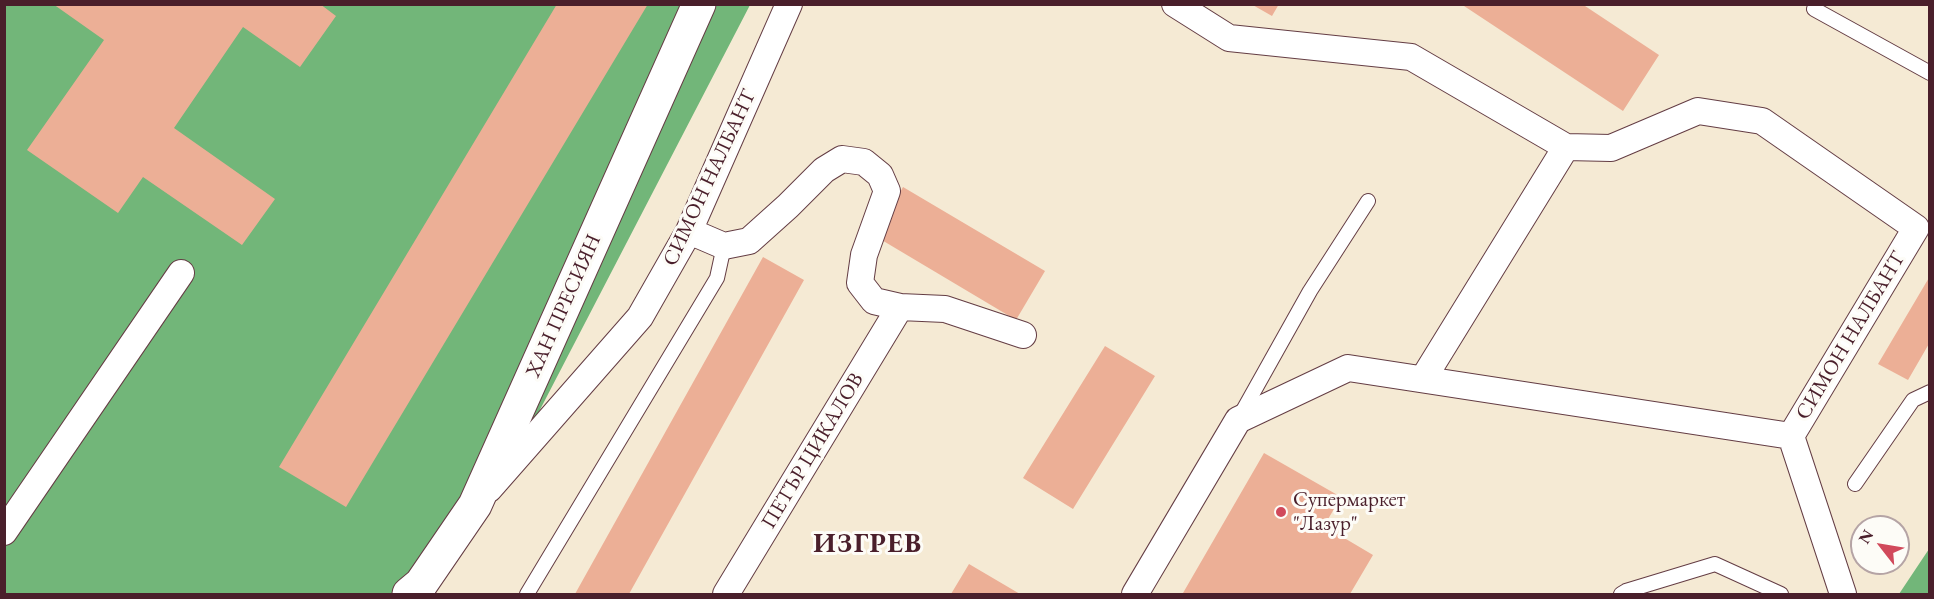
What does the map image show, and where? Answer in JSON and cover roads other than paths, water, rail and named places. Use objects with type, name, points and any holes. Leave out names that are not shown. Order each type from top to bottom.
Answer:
[{"type":"street","name":"ХАН ПРЕСИЯН","points":[[409,594],[421,584],[475,505],[699,4]]},
{"type":"street","name":"СИМОН НАЛБАНТ","points":[[475,505],[640,317],[689,231],[789,4]]},
{"type":"street","name":"СИМОН НАЛБАНТ","points":[[1175,4],[1229,38],[1411,57],[1566,147],[1611,148],[1698,111],[1762,121],[1916,228],[1791,436]]},
{"type":"street","points":[[1423,379],[1566,147]]},
{"type":"street","points":[[689,231],[724,246],[749,241],[824,170],[842,159],[864,162],[880,175],[887,191],[864,255],[860,283],[874,302],[900,307],[945,309],[1023,335]]},
{"type":"street","points":[[4,532],[181,273]]},
{"type":"street","name":"ПЕТЪР ЦИКАЛОВ","points":[[726,594],[900,307]]},
{"type":"street","points":[[1135,594],[1238,420],[1348,368],[1791,436],[1843,594]]},
{"type":"lane","points":[[1814,9],[1929,73]]},
{"type":"lane","points":[[1238,420],[1310,291],[1368,201]]},
{"type":"lane","points":[[527,594],[717,278],[724,246]]},
{"type":"lane","points":[[1856,484],[1914,400],[1929,392]]},
{"type":"lane","points":[[1622,594],[1715,564],[1781,594]]},
{"type":"place","name":"Супермаркет \"Лазур\"","points":[[1281,512]]},
{"type":"district","name":"ИЗГРЕВ","points":[[868,545]]}]
